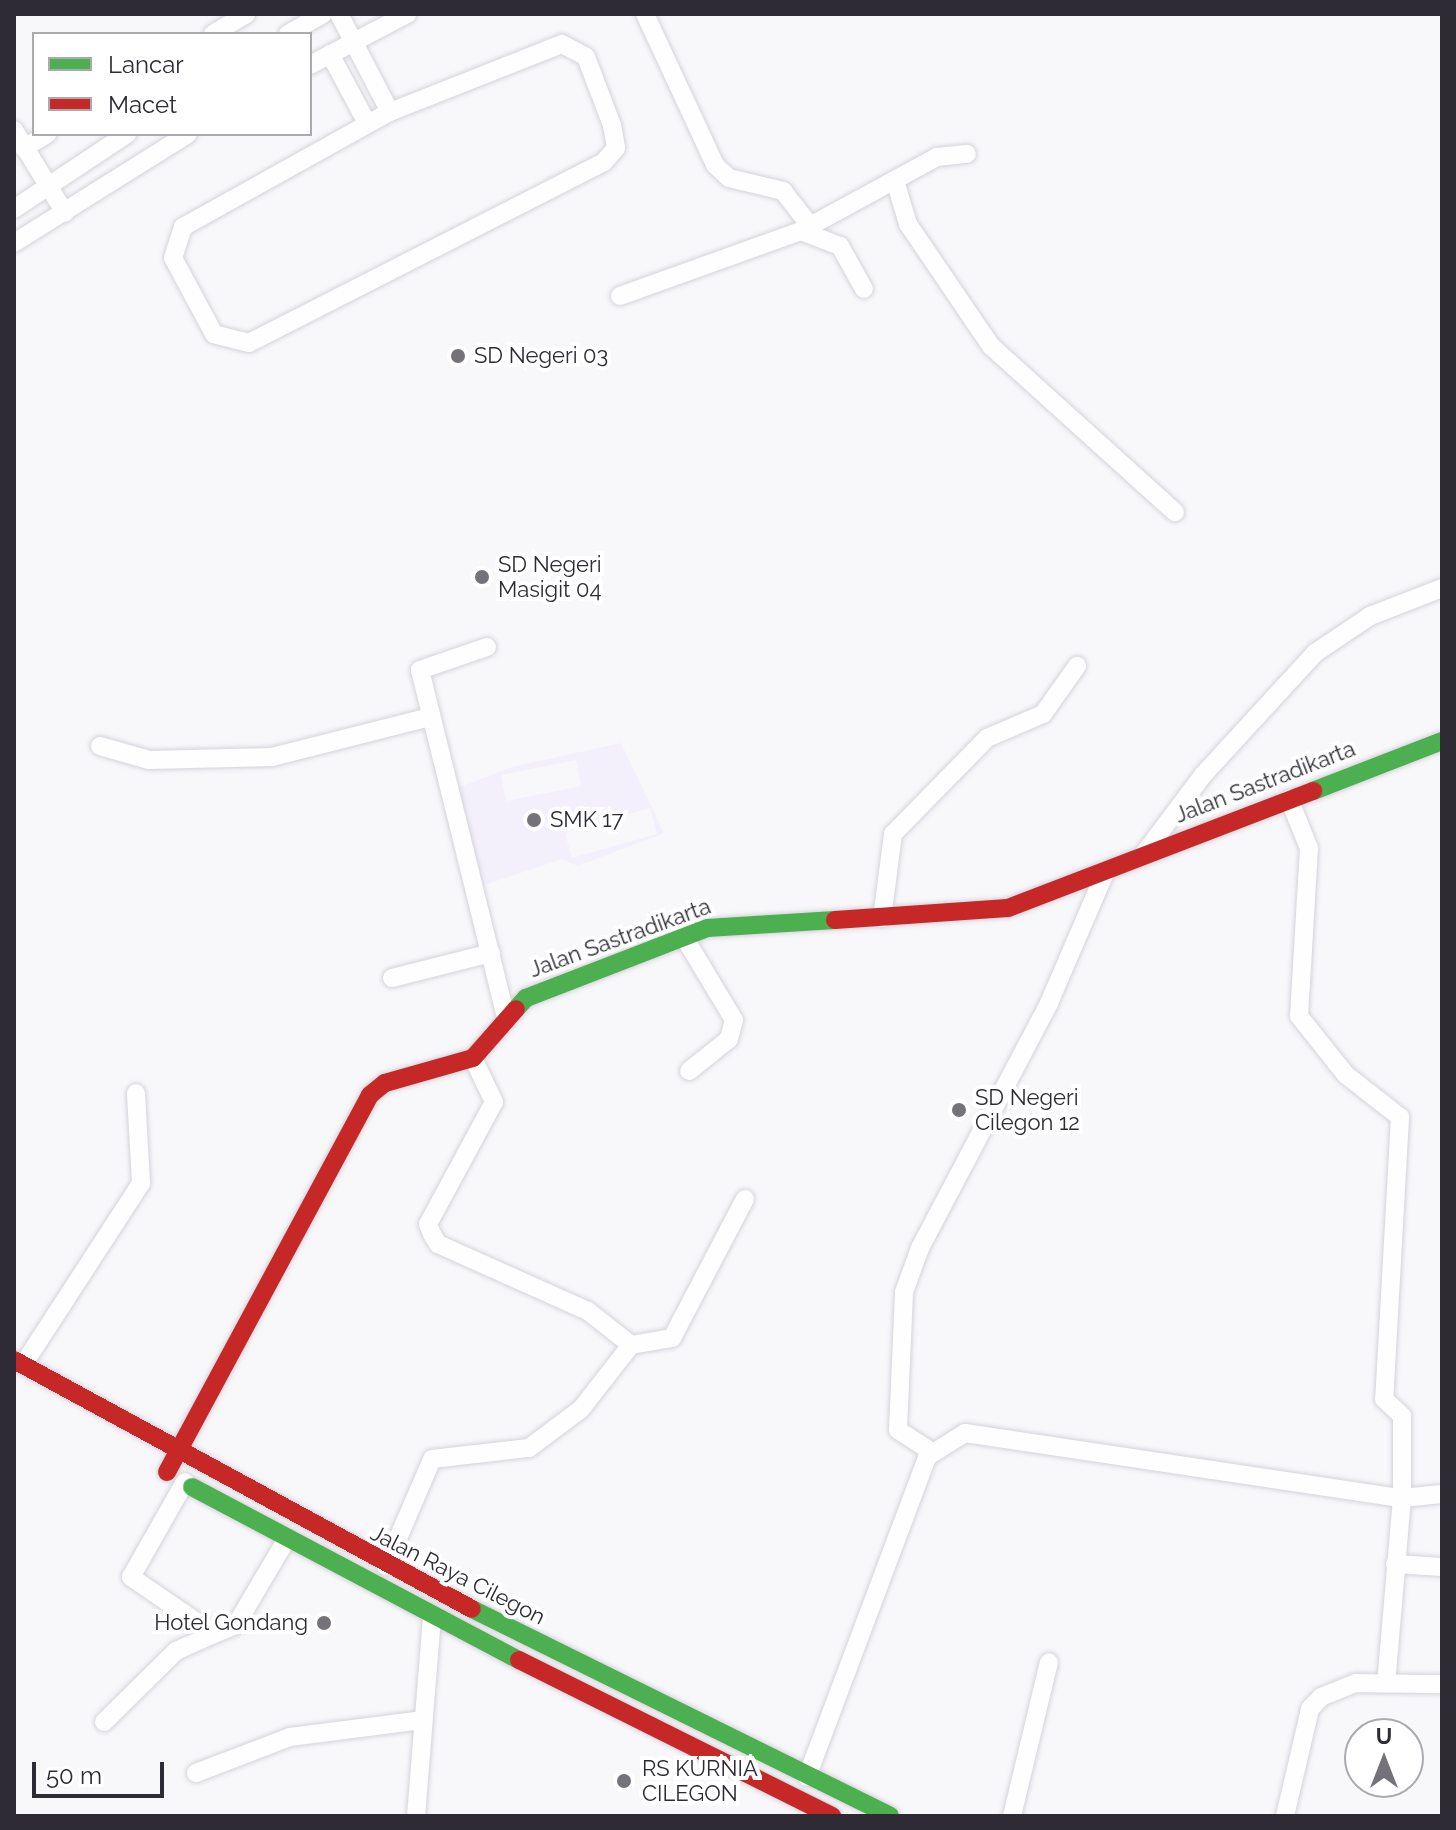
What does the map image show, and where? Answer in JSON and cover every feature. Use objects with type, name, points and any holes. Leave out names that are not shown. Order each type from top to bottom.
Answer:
[{"type":"main road","name":"Jalan Sastradikarta","points":[[473,1058],[505,1014],[526,998],[684,937],[728,924],[983,913],[1105,873],[1143,855],[1442,741]]},
{"type":"main road","points":[[473,1058],[385,1083],[370,1095],[177,1453],[160,1468],[286,1540],[800,1809],[832,1816]]},
{"type":"main road","name":"Jalan Raya Cilegon","points":[[19,1362],[177,1453],[386,1566],[890,1816]]},
{"type":"street","points":[[216,32],[246,14]]},
{"type":"street","points":[[292,32],[323,14]]},
{"type":"street","points":[[339,14],[390,112]]},
{"type":"street","points":[[312,64],[407,14]]},
{"type":"street","points":[[645,14],[715,165],[729,178],[783,191],[806,229],[840,246],[864,289]]},
{"type":"street","points":[[562,44],[586,57],[616,148],[595,168],[487,215],[249,343],[214,334],[178,275],[177,235],[390,112],[562,44]]},
{"type":"street","points":[[330,54],[367,123]]},
{"type":"street","points":[[14,130],[65,213]]},
{"type":"street","points":[[24,148],[44,136]]},
{"type":"street","points":[[14,209],[124,136]]},
{"type":"street","points":[[14,243],[185,136]]},
{"type":"street","points":[[620,296],[806,229],[896,184],[937,157],[967,154]]},
{"type":"street","points":[[71,171],[87,199]]},
{"type":"street","points":[[896,184],[908,224],[991,346],[1175,512]]},
{"type":"street","points":[[1143,855],[1203,775],[1315,653],[1370,616],[1442,588]]},
{"type":"street","points":[[487,647],[420,670],[430,717],[453,783],[505,1014]]},
{"type":"street","points":[[882,918],[893,834],[987,738],[1043,714],[1077,666]]},
{"type":"street","points":[[100,746],[149,760],[272,757],[430,717]]},
{"type":"street","points":[[1289,799],[1309,848],[1299,1016],[1346,1075],[1401,1123],[1384,1396],[1402,1416],[1402,1498],[1386,1683]]},
{"type":"street","points":[[932,1452],[898,1430],[904,1292],[920,1248],[1049,1003],[1105,873]]},
{"type":"street","points":[[684,937],[734,1020],[729,1039],[689,1071]]},
{"type":"street","points":[[392,978],[491,953]]},
{"type":"street","points":[[473,1058],[494,1102],[428,1224],[432,1234],[438,1244],[588,1311],[631,1345]]},
{"type":"street","points":[[19,1362],[134,1201],[145,1165],[136,1093]]},
{"type":"street","points":[[386,1566],[432,1459],[510,1455],[546,1439],[581,1409],[631,1345],[672,1338],[745,1199]]},
{"type":"street","points":[[807,1777],[932,1452],[965,1433],[1402,1498],[1442,1494]]},
{"type":"street","points":[[185,1482],[131,1577],[214,1634]]},
{"type":"street","points":[[104,1722],[176,1651],[236,1625],[286,1540]]},
{"type":"street","points":[[1395,1564],[1442,1567]]},
{"type":"street","points":[[416,1816],[432,1617]]},
{"type":"street","points":[[1012,1816],[1049,1662]]},
{"type":"street","points":[[1285,1816],[1310,1709],[1343,1685],[1442,1684]]},
{"type":"street","points":[[196,1773],[290,1737],[422,1720]]},
{"type":"shaded area","name":"SMK 17","points":[[621,743],[664,833],[578,866],[562,859],[472,889],[455,789],[512,767]],"holes":[[[576,760],[581,786],[506,801],[501,775]],[[650,808],[657,834],[572,858],[565,833]]]},
{"type":"traffic: fast","points":[[1313,791],[1442,741]]},
{"type":"traffic: fast","points":[[516,1009],[526,998],[707,928],[835,920]]},
{"type":"traffic: fast","points":[[192,1487],[519,1660]]},
{"type":"traffic: fast","points":[[472,1609],[890,1816]]},
{"type":"traffic: jam","points":[[835,920],[1008,908],[1313,791]]},
{"type":"traffic: jam","points":[[167,1472],[370,1095],[385,1083],[473,1058],[516,1009]]},
{"type":"traffic: jam","points":[[14,1360],[472,1609]]},
{"type":"traffic: jam","points":[[519,1660],[832,1816]]},
{"type":"place","name":"SD Negeri 03","points":[[458,356]]},
{"type":"place","name":"SD Negeri Masigit 04","points":[[482,577]]},
{"type":"place","name":"SMK 17","points":[[534,820]]},
{"type":"place","name":"SD Negeri Cilegon 12","points":[[959,1110]]},
{"type":"place","name":"Hotel Gondang","points":[[324,1623]]},
{"type":"place","name":"RS KURNIA CILEGON","points":[[624,1781]]}]
